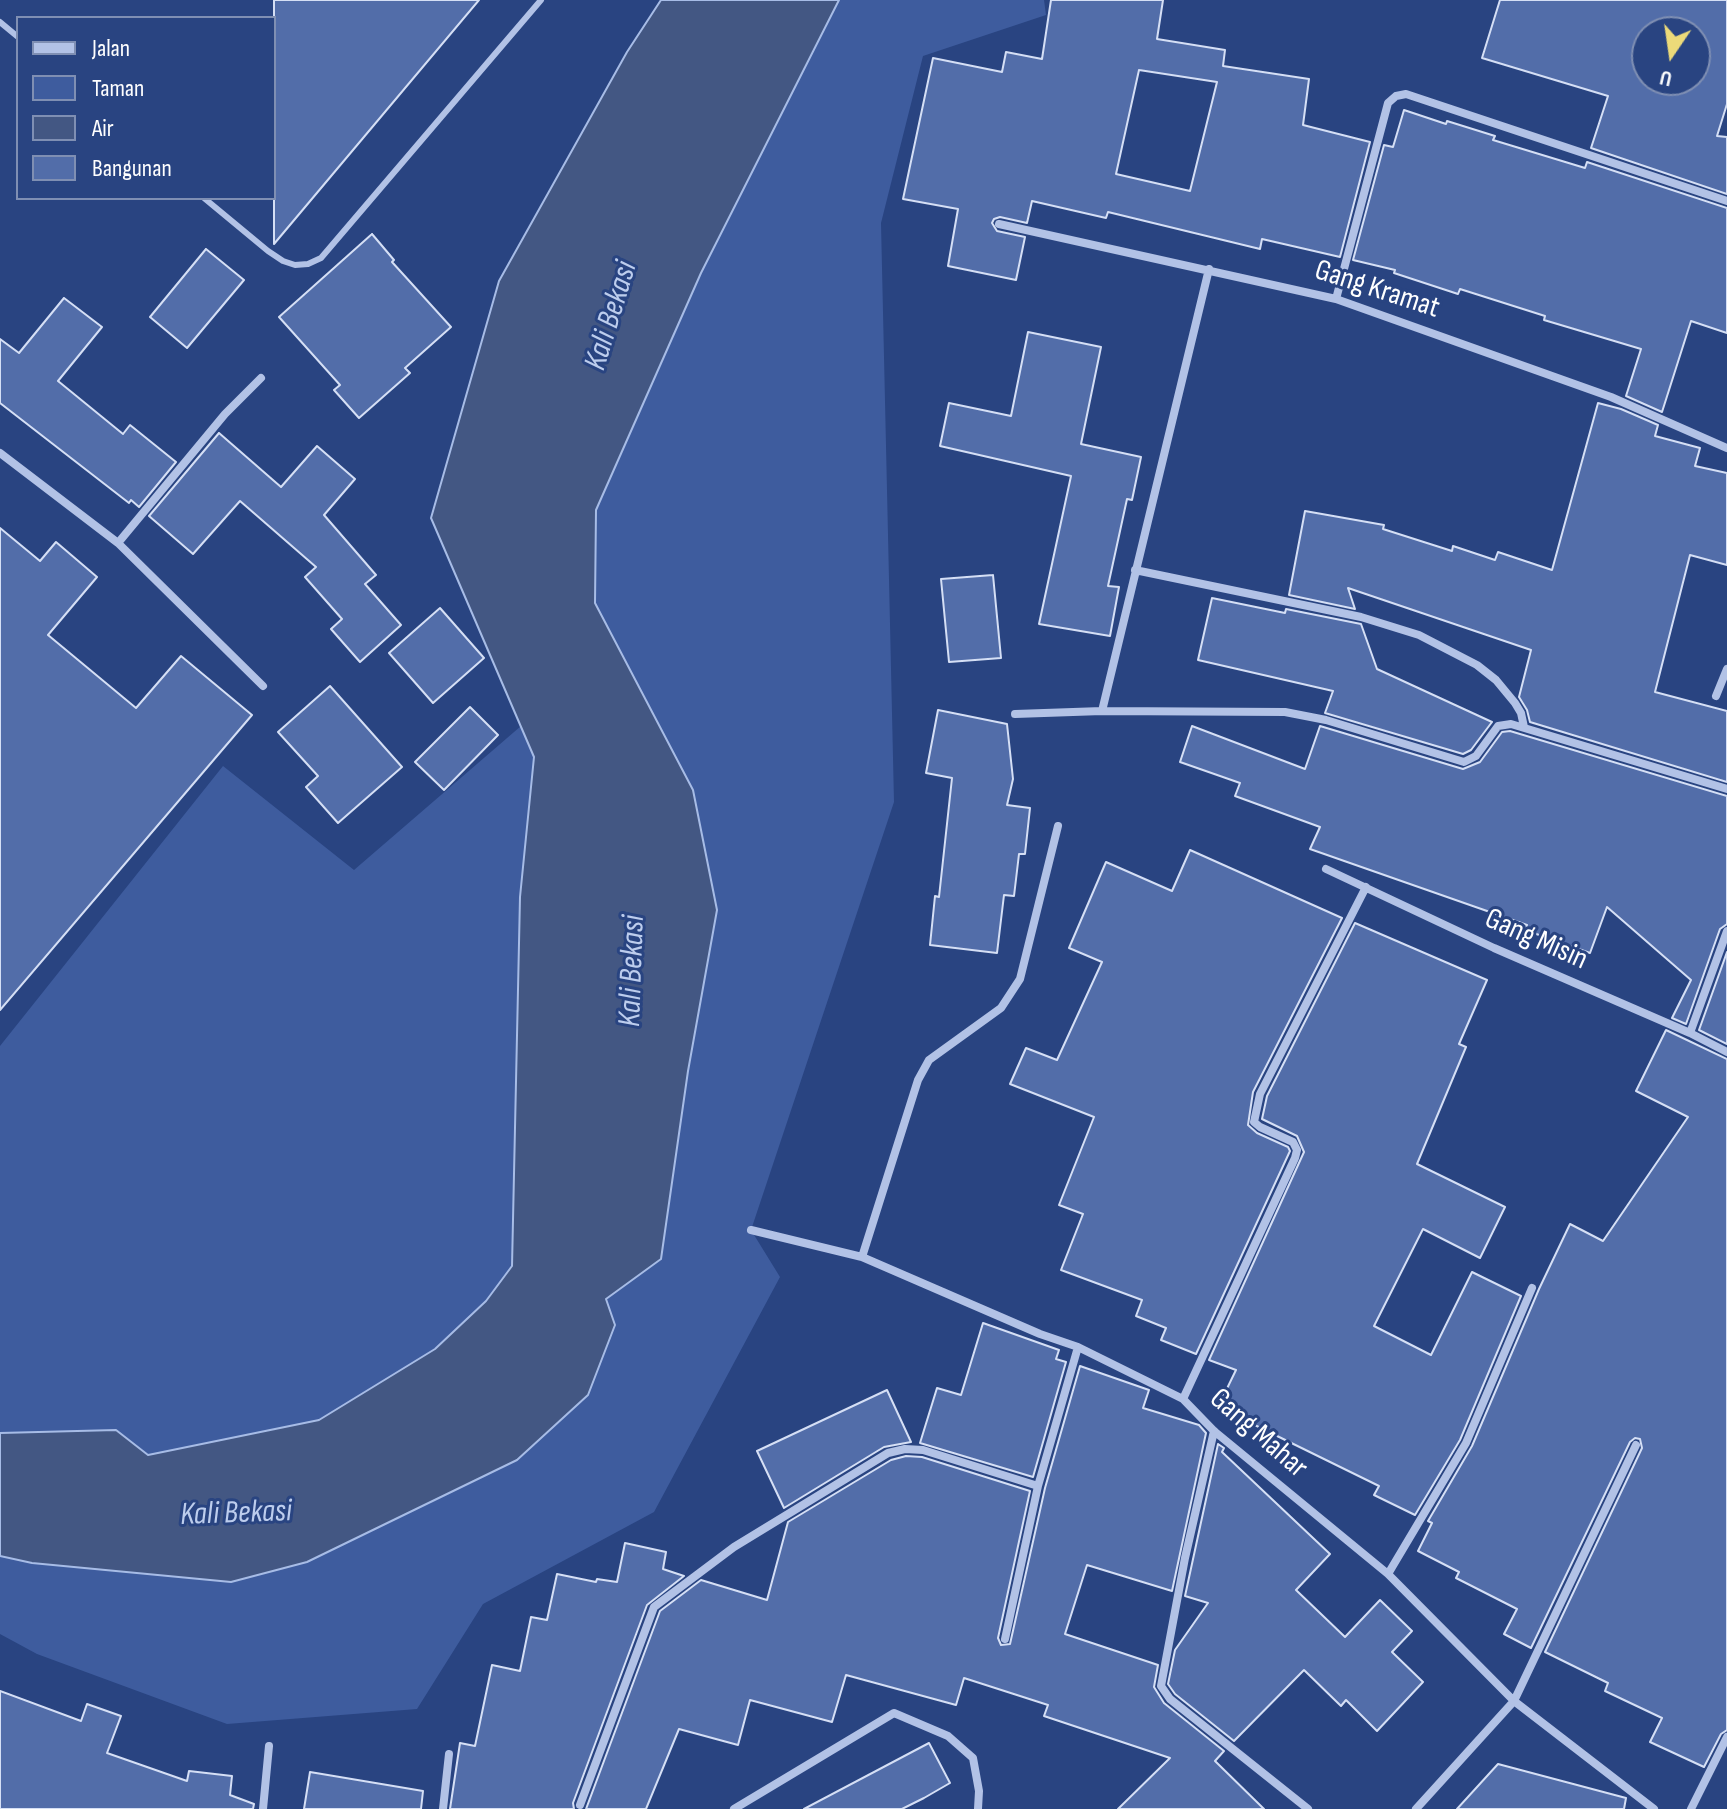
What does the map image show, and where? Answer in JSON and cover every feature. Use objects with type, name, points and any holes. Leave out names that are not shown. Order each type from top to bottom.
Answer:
[{"type":"street","points":[[1336,299],[1388,103],[1396,96],[1406,94],[1727,201]]},
{"type":"street","name":"Gang Kramat","points":[[999,224],[1336,299],[1611,397],[1727,448]]},
{"type":"street","points":[[1102,711],[1209,269]]},
{"type":"street","points":[[118,543],[225,414],[261,378]]},
{"type":"street","points":[[0,453],[118,543],[263,686]]},
{"type":"street","points":[[1135,570],[1361,617],[1419,635],[1477,665],[1496,680],[1515,703],[1524,727]]},
{"type":"street","points":[[1716,696],[1727,669]]},
{"type":"street","points":[[1015,714],[1285,712],[1306,715],[1464,762],[1476,756],[1498,726],[1511,724],[1727,789]]},
{"type":"street","points":[[862,1257],[918,1080],[929,1060],[1001,1008],[1020,979],[1058,826]]},
{"type":"street","name":"Gang Misin","points":[[1326,869],[1727,1052]]},
{"type":"street","points":[[1183,1399],[1295,1158],[1297,1150],[1293,1142],[1254,1122],[1260,1094],[1366,887]]},
{"type":"street","points":[[1690,1033],[1727,931]]},
{"type":"street","name":"Gang Mahar","points":[[751,1230],[862,1257],[1040,1334],[1078,1347],[1183,1399],[1214,1431],[1388,1574],[1514,1701],[1654,1809]]},
{"type":"street","points":[[1388,1574],[1466,1443],[1532,1288]]},
{"type":"street","points":[[1005,1639],[1038,1486],[1078,1347]]},
{"type":"street","points":[[1214,1431],[1185,1558],[1161,1686],[1170,1699],[1308,1809]]},
{"type":"street","points":[[1416,1809],[1514,1701],[1636,1445]]},
{"type":"street","points":[[580,1805],[650,1612],[734,1547],[888,1453],[905,1449],[923,1450],[1038,1486]]},
{"type":"street","points":[[734,1809],[894,1713],[948,1736],[973,1758],[979,1791],[978,1809]]},
{"type":"street","points":[[1691,1809],[1727,1737]]},
{"type":"street","points":[[263,1809],[269,1746]]},
{"type":"street","points":[[443,1809],[449,1754]]},
{"type":"lane","points":[[206,200],[283,261],[295,265],[308,264],[321,258],[541,0]]},
{"type":"lane","points":[[0,22],[16,35]]},
{"type":"green space","points":[[839,0],[1044,0],[1046,15],[923,56],[881,223],[894,802],[751,1230],[780,1277],[654,1512],[483,1604],[417,1709],[227,1724],[37,1654],[0,1634],[0,1556],[32,1563],[231,1582],[306,1562],[517,1460],[606,1299],[688,1071],[717,910],[693,790],[595,603],[596,510],[701,273]]},
{"type":"green space","points":[[521,726],[534,757],[520,897],[512,1266],[486,1301],[435,1349],[319,1420],[148,1455],[116,1430],[0,1433],[0,1046],[223,766],[354,870]]},
{"type":"water","name":"Kali Bekasi","points":[[661,0],[839,0],[701,273],[596,510],[595,603],[693,790],[717,910],[688,1071],[661,1259],[606,1299],[615,1325],[588,1395],[517,1460],[307,1562],[231,1582],[32,1563],[0,1556],[0,1433],[116,1430],[148,1455],[319,1420],[435,1349],[486,1301],[512,1266],[520,897],[534,757],[431,518],[499,281],[627,52]]},
{"type":"building","points":[[274,0],[479,0],[274,244],[276,16]]},
{"type":"building","points":[[1051,0],[1163,0],[1157,39],[1225,50],[1223,66],[1309,79],[1303,125],[1370,142],[1340,257],[1262,239],[1260,249],[1108,212],[1106,218],[1032,201],[1027,223],[1000,217],[992,223],[997,231],[1025,237],[1016,280],[948,266],[958,209],[903,199],[933,58],[1002,72],[1006,52],[1042,59]],"holes":[[[1139,70],[1217,82],[1190,191],[1116,174]]]},
{"type":"building","points":[[1500,0],[1727,0],[1727,104],[1717,136],[1727,137],[1727,194],[1591,148],[1608,96],[1482,58]]},
{"type":"building","points":[[1404,110],[1495,136],[1493,140],[1585,168],[1587,162],[1727,208],[1727,333],[1691,321],[1662,412],[1626,396],[1641,349],[1544,320],[1545,316],[1460,289],[1458,294],[1394,273],[1395,270],[1353,260],[1384,145],[1393,147]]},
{"type":"building","points":[[372,234],[394,260],[392,262],[451,327],[405,368],[410,373],[359,418],[334,390],[340,385],[279,317]]},
{"type":"building","points":[[206,249],[244,280],[187,348],[150,317]]},
{"type":"building","points":[[64,298],[102,327],[58,381],[123,434],[130,425],[176,462],[139,507],[131,500],[129,503],[0,403],[0,339],[19,353]]},
{"type":"building","points":[[1028,332],[1101,347],[1081,444],[1141,457],[1132,500],[1127,499],[1108,586],[1119,587],[1110,636],[1039,624],[1071,476],[940,446],[949,403],[1011,416]]},
{"type":"building","points":[[1598,403],[1658,425],[1655,436],[1700,448],[1695,466],[1727,473],[1727,565],[1690,555],[1655,692],[1727,711],[1727,782],[1530,722],[1519,697],[1531,650],[1348,588],[1355,609],[1289,595],[1305,511],[1384,525],[1383,529],[1452,551],[1453,546],[1495,560],[1498,552],[1552,570]]},
{"type":"building","points":[[219,433],[281,487],[317,446],[355,479],[324,515],[376,575],[365,584],[401,625],[360,662],[331,629],[342,619],[305,577],[316,567],[240,501],[193,554],[149,516]]},
{"type":"building","points":[[0,528],[40,561],[56,542],[97,577],[48,635],[136,708],[181,656],[252,715],[0,1010]]},
{"type":"building","points":[[993,575],[1001,658],[949,662],[941,579]]},
{"type":"building","points":[[1212,598],[1361,624],[1377,669],[1492,722],[1471,750],[1463,754],[1325,713],[1333,691],[1198,660]]},
{"type":"building","points":[[440,608],[484,658],[433,703],[389,653]]},
{"type":"building","points":[[330,686],[402,767],[338,823],[306,787],[318,776],[278,732]]},
{"type":"building","points":[[470,707],[498,735],[444,790],[415,762]]},
{"type":"building","points":[[938,710],[1007,724],[1013,779],[1007,805],[1030,808],[1025,854],[1019,854],[1014,896],[1004,895],[997,953],[930,945],[935,896],[939,897],[952,778],[926,773]]},
{"type":"building","points":[[1192,726],[1305,769],[1320,726],[1463,769],[1480,762],[1502,732],[1510,731],[1727,796],[1727,924],[1720,929],[1686,1024],[1672,1018],[1691,980],[1607,907],[1590,953],[1525,930],[1527,925],[1310,849],[1320,827],[1235,796],[1240,783],[1180,762]]},
{"type":"building","points":[[1190,850],[1342,918],[1253,1092],[1248,1125],[1290,1151],[1196,1354],[1161,1340],[1166,1328],[1136,1316],[1142,1300],[1061,1270],[1083,1214],[1059,1205],[1094,1117],[1010,1084],[1026,1048],[1057,1060],[1102,962],[1069,948],[1106,862],[1172,891]]},
{"type":"building","points":[[1355,923],[1487,980],[1459,1044],[1466,1047],[1417,1164],[1505,1207],[1480,1258],[1423,1229],[1374,1326],[1431,1355],[1472,1272],[1521,1296],[1460,1440],[1415,1515],[1374,1495],[1379,1486],[1218,1407],[1236,1370],[1209,1360],[1304,1152],[1297,1136],[1262,1119],[1267,1096]]},
{"type":"building","points":[[1727,952],[1727,1044],[1699,1030]]},
{"type":"building","points":[[1666,1030],[1727,1059],[1727,1730],[1721,1734],[1704,1767],[1650,1742],[1662,1718],[1605,1691],[1608,1683],[1545,1652],[1642,1448],[1640,1439],[1630,1442],[1531,1648],[1504,1634],[1517,1609],[1456,1578],[1459,1572],[1418,1551],[1432,1523],[1428,1521],[1472,1446],[1570,1224],[1603,1241],[1688,1117],[1636,1091]]},
{"type":"building","points":[[983,1323],[1059,1350],[1056,1359],[1066,1362],[1033,1477],[920,1443],[937,1388],[961,1395]]},
{"type":"building","points":[[1080,1366],[1149,1390],[1143,1408],[1199,1425],[1206,1433],[1172,1591],[1087,1565],[1065,1634],[1158,1665],[1154,1687],[1164,1703],[1224,1751],[1215,1761],[1264,1809],[1118,1809],[1170,1758],[1044,1716],[1048,1705],[964,1678],[956,1705],[846,1675],[832,1722],[750,1700],[738,1745],[679,1729],[646,1809],[586,1809],[660,1611],[701,1580],[767,1600],[788,1522],[891,1460],[906,1456],[922,1457],[1030,1491],[998,1638],[1001,1645],[1010,1644],[1045,1488]]},
{"type":"building","points":[[887,1390],[911,1442],[884,1447],[784,1508],[757,1451]]},
{"type":"building","points":[[1218,1444],[1224,1448],[1222,1452],[1330,1554],[1296,1590],[1345,1637],[1380,1600],[1412,1631],[1392,1652],[1423,1682],[1377,1731],[1346,1700],[1341,1706],[1304,1670],[1234,1741],[1175,1694],[1168,1684],[1175,1650],[1208,1603],[1185,1596]]},
{"type":"building","points":[[625,1543],[666,1552],[663,1569],[684,1576],[647,1605],[573,1803],[574,1809],[450,1809],[460,1743],[475,1746],[492,1665],[520,1671],[531,1617],[547,1620],[557,1574],[596,1582],[597,1579],[617,1582]]},
{"type":"building","points":[[0,1691],[81,1721],[87,1704],[121,1716],[107,1753],[187,1781],[189,1771],[232,1776],[230,1795],[254,1804],[253,1809],[0,1809]]},
{"type":"building","points":[[929,1743],[950,1783],[924,1798],[902,1809],[804,1809]]},
{"type":"building","points":[[1498,1764],[1626,1798],[1624,1809],[1457,1809]]},
{"type":"building","points":[[310,1772],[423,1791],[421,1809],[304,1809]]}]
